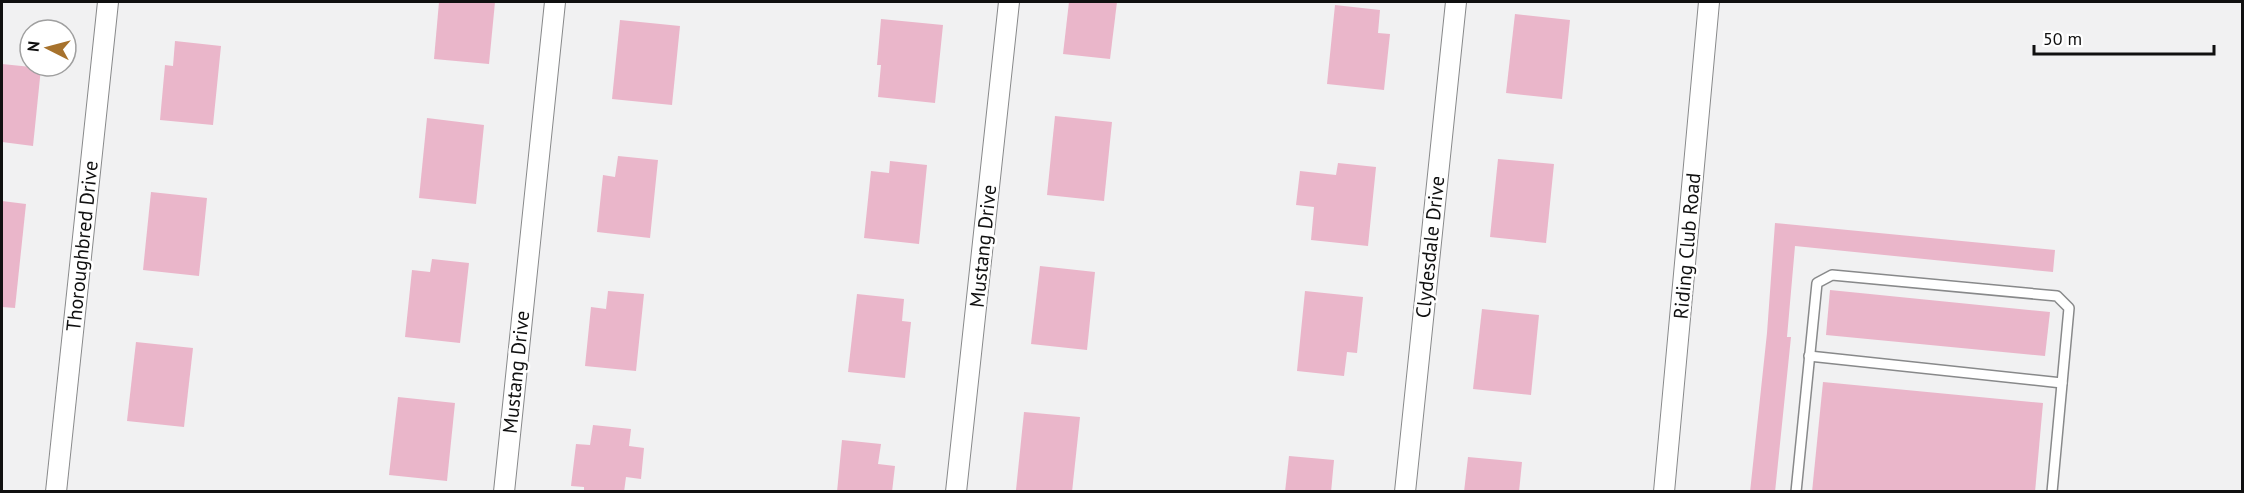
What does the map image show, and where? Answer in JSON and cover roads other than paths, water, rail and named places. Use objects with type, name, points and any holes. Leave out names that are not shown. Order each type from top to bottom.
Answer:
[{"type":"street","name":"Thoroughbred Drive","points":[[56,492],[108,2]]},
{"type":"street","name":"Mustang Drive","points":[[504,492],[555,2]]},
{"type":"street","name":"Mustang Drive","points":[[956,492],[1009,2]]},
{"type":"street","name":"Clydesdale Drive","points":[[1405,492],[1456,2]]},
{"type":"street","name":"Riding Club Road","points":[[1664,492],[1709,2]]},
{"type":"lane","points":[[1796,492],[1817,283],[1832,275],[2057,296],[2069,308],[2052,492]]},
{"type":"lane","points":[[1809,356],[2062,383]]}]
